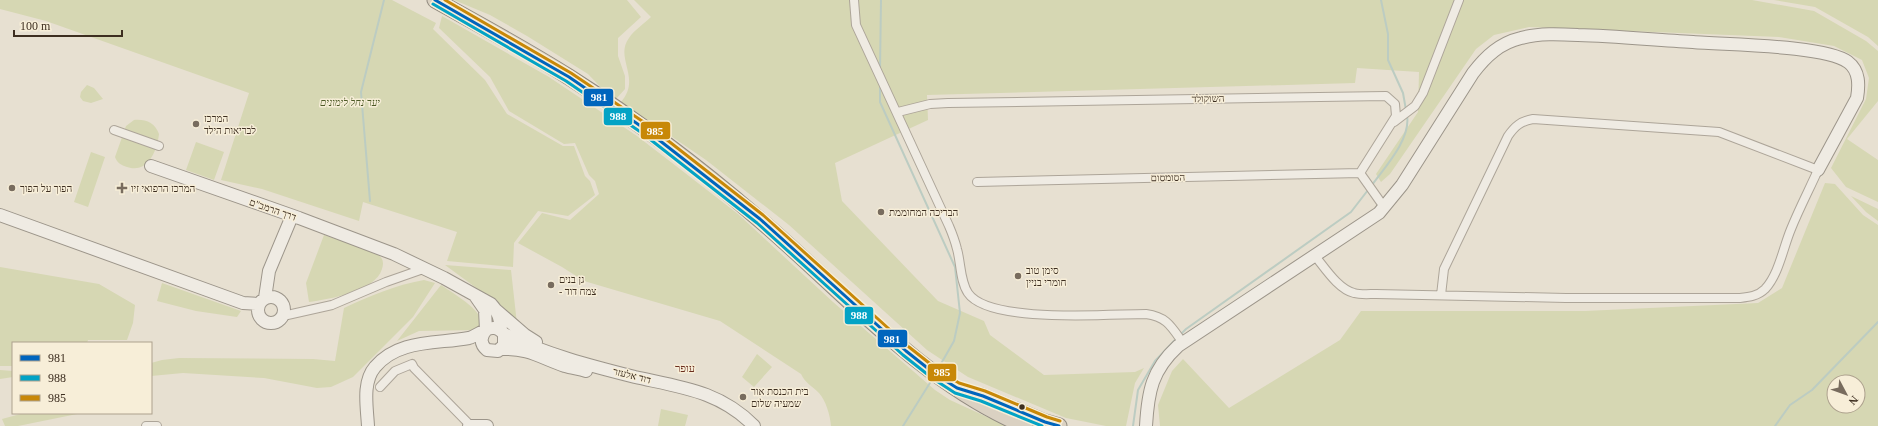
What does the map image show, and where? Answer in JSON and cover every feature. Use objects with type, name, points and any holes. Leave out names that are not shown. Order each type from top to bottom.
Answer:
[{"type":"highway","points":[[435,0],[569,77],[645,129],[760,220],[906,351],[935,374],[986,408],[1025,426]]},
{"type":"highway","points":[[957,388],[983,396],[1045,422],[1059,426]]},
{"type":"street","points":[[854,0],[856,24],[898,112],[951,231],[957,248],[967,291],[974,300],[986,307],[1028,315],[1156,315],[1167,321],[1183,343]]},
{"type":"street","points":[[1392,124],[1415,106],[1423,94],[1459,0]]},
{"type":"street","points":[[1146,426],[1148,402],[1155,373],[1172,352],[1183,343],[1362,225],[1384,207],[1402,185],[1462,89],[1484,59],[1494,50],[1508,43],[1536,35],[1603,36],[1760,46],[1819,52],[1847,61],[1853,66],[1857,76],[1859,86],[1857,98],[1818,170],[1791,230],[1774,274],[1760,294],[1751,297],[1566,298],[1353,293],[1342,287],[1315,256]]},
{"type":"street","name":"השוקולד","points":[[898,112],[930,104],[948,103],[1386,96],[1395,104],[1397,109],[1396,116],[1360,172]]},
{"type":"street","points":[[1441,296],[1444,269],[1508,136],[1514,128],[1525,120],[1533,119],[1719,132],[1818,170]]},
{"type":"street","points":[[114,130],[159,146]]},
{"type":"street","name":"דרך הרמב\"ם","points":[[151,166],[296,217],[364,244],[394,254],[426,268],[496,309],[525,335],[546,348],[568,358]]},
{"type":"street","points":[[1360,172],[1384,207]]},
{"type":"street","name":"הסומסום","points":[[977,182],[1360,172]]},
{"type":"street","points":[[0,215],[243,303],[281,302],[287,312]]},
{"type":"street","points":[[296,217],[269,271],[263,321],[272,323],[280,319],[287,312],[308,311],[332,305],[386,282],[426,268]]},
{"type":"street","name":"דרך הרמב\"ם","points":[[474,295],[485,310],[486,330]]},
{"type":"street","points":[[434,342],[474,344],[494,352],[502,349],[505,341],[496,309]]},
{"type":"street","points":[[368,426],[367,386],[374,367],[384,357],[400,349],[434,342],[471,338],[486,330],[494,328],[503,333]]},
{"type":"street","points":[[484,348],[481,340],[486,330]]},
{"type":"street","name":"דוד אלעזר","points":[[503,333],[519,341],[568,358],[634,376],[698,391],[724,402],[754,426]]},
{"type":"street","name":"דוד אלעזר","points":[[502,349],[517,348],[566,366],[625,382],[696,398],[720,409],[743,426]]},
{"type":"street","points":[[380,387],[396,371],[412,364],[414,368],[469,426],[487,426]]},
{"type":"street","points":[[146,426],[157,426]]},
{"type":"green space","name":"יער נחל לימונים","points":[[0,0],[392,0],[436,23],[433,29],[485,80],[507,114],[563,146],[574,146],[585,176],[590,181],[595,195],[568,216],[538,211],[514,243],[513,267],[447,261],[457,232],[363,202],[359,221],[262,189],[221,180],[249,93],[46,21],[0,9]]},
{"type":"green space","points":[[454,0],[627,0],[641,17],[618,38],[618,56],[625,76],[625,89],[616,99],[610,97],[588,74],[527,36],[490,15]]},
{"type":"green space","points":[[634,0],[1752,0],[1814,11],[1866,41],[1878,51],[1878,101],[1847,139],[1878,160],[1878,202],[1846,187],[1831,168],[1866,99],[1869,78],[1862,60],[1834,46],[1779,37],[1529,27],[1494,35],[1476,49],[1390,174],[1381,182],[1376,174],[1418,112],[1419,72],[1357,68],[1355,83],[927,95],[928,120],[835,163],[842,201],[938,301],[984,321],[990,335],[1044,375],[1135,372],[1144,368],[1135,383],[1126,426],[1106,426],[1066,418],[968,377],[927,350],[789,225],[706,160],[621,102],[627,93],[629,85],[629,76],[624,53],[625,46],[634,32],[651,17]]},
{"type":"green space","points":[[1774,0],[1878,0],[1878,46],[1868,37],[1815,7]]},
{"type":"green space","points":[[442,16],[549,77],[637,136],[738,214],[833,302],[935,390],[950,400],[1007,426],[831,426],[829,413],[824,400],[801,374],[720,321],[584,281],[518,243],[542,213],[570,220],[599,194],[595,181],[589,175],[575,143],[564,144],[509,111],[490,77],[439,28]]},
{"type":"green space","points":[[87,85],[94,88],[103,99],[91,103],[83,101],[80,97],[81,92]]},
{"type":"green space","points":[[134,120],[150,122],[159,134],[156,148],[150,160],[140,167],[134,168],[121,165],[115,157],[126,126]]},
{"type":"green space","points":[[196,142],[224,152],[214,180],[186,170]]},
{"type":"green space","points":[[91,152],[105,157],[88,207],[74,202]]},
{"type":"green space","points":[[1825,183],[1835,184],[1863,215],[1878,225],[1878,426],[1160,426],[1158,405],[1172,371],[1183,359],[1229,408],[1340,340],[1361,311],[1585,311],[1758,303],[1782,288]]},
{"type":"green space","points":[[1851,196],[1878,209],[1878,221],[1866,212]]},
{"type":"green space","points":[[324,235],[374,252],[382,259],[383,266],[378,277],[361,289],[328,299],[309,302],[306,283]]},
{"type":"green space","points":[[445,265],[511,270],[517,324],[501,306]]},
{"type":"green space","points":[[0,267],[99,284],[135,305],[133,323],[127,340],[88,340],[87,342],[12,342],[12,366],[0,366]]},
{"type":"green space","points":[[424,280],[435,283],[413,317],[353,377],[331,387],[317,388],[264,378],[183,373],[152,376],[152,363],[179,358],[313,359],[335,361],[344,308],[373,295]]},
{"type":"green space","points":[[162,283],[241,311],[237,317],[196,311],[157,301]]},
{"type":"green space","points":[[441,285],[463,300],[478,314],[480,321],[477,330],[419,331],[397,341]]},
{"type":"green space","points":[[757,354],[772,367],[754,387],[742,377]]},
{"type":"green space","points":[[0,370],[12,371],[12,377],[0,379]]},
{"type":"green space","points":[[661,409],[688,415],[685,426],[658,426]]},
{"type":"green space","points":[[20,414],[77,414],[18,426],[5,426],[2,419]]},
{"type":"waterway","points":[[370,201],[361,92],[384,0]]},
{"type":"waterway","points":[[880,70],[881,0]]},
{"type":"waterway","points":[[1381,0],[1388,34],[1388,60],[1403,93],[1406,110]]},
{"type":"waterway","points":[[880,84],[880,102],[955,267],[960,313],[954,341],[938,369]]},
{"type":"waterway","points":[[1372,185],[1401,143],[1405,134],[1407,116]]},
{"type":"waterway","points":[[1179,336],[1186,329],[1351,212],[1368,190]]},
{"type":"waterway","points":[[1775,426],[1790,405],[1812,390],[1878,322]]},
{"type":"waterway","points":[[1133,426],[1138,390],[1155,361],[1176,339]]},
{"type":"waterway","points":[[903,426],[933,378]]},
{"type":"transit line","name":"981","points":[[435,0],[569,77],[645,129],[760,219],[906,351],[935,374],[957,388],[983,396],[1045,422],[1059,426]]},
{"type":"transit line","name":"985","points":[[445,0],[571,73],[648,125],[763,215],[909,347],[938,370],[959,383],[985,391],[1060,421]]},
{"type":"transit line","name":"988","points":[[433,4],[566,81],[642,133],[757,223],[903,355],[932,378],[955,393],[981,401],[1042,426]]},
{"type":"place","name":"המרכז לבריאות הילד","points":[[196,124]]},
{"type":"place","name":"הפוך על הפוך","points":[[12,188]]},
{"type":"place","name":"המרכז הרפואי זיו","points":[[122,188]]},
{"type":"place","name":"הבריכה המחוממת","points":[[881,212]]},
{"type":"place","name":"סימן טוב חומרי בניין","points":[[1018,276]]},
{"type":"place","name":"גן בנים - צמח דוד","points":[[551,285]]},
{"type":"place","name":"בית הכנסת אור שמעיה שלום","points":[[743,397]]},
{"type":"district","name":"עופר","points":[[685,368]]}]
